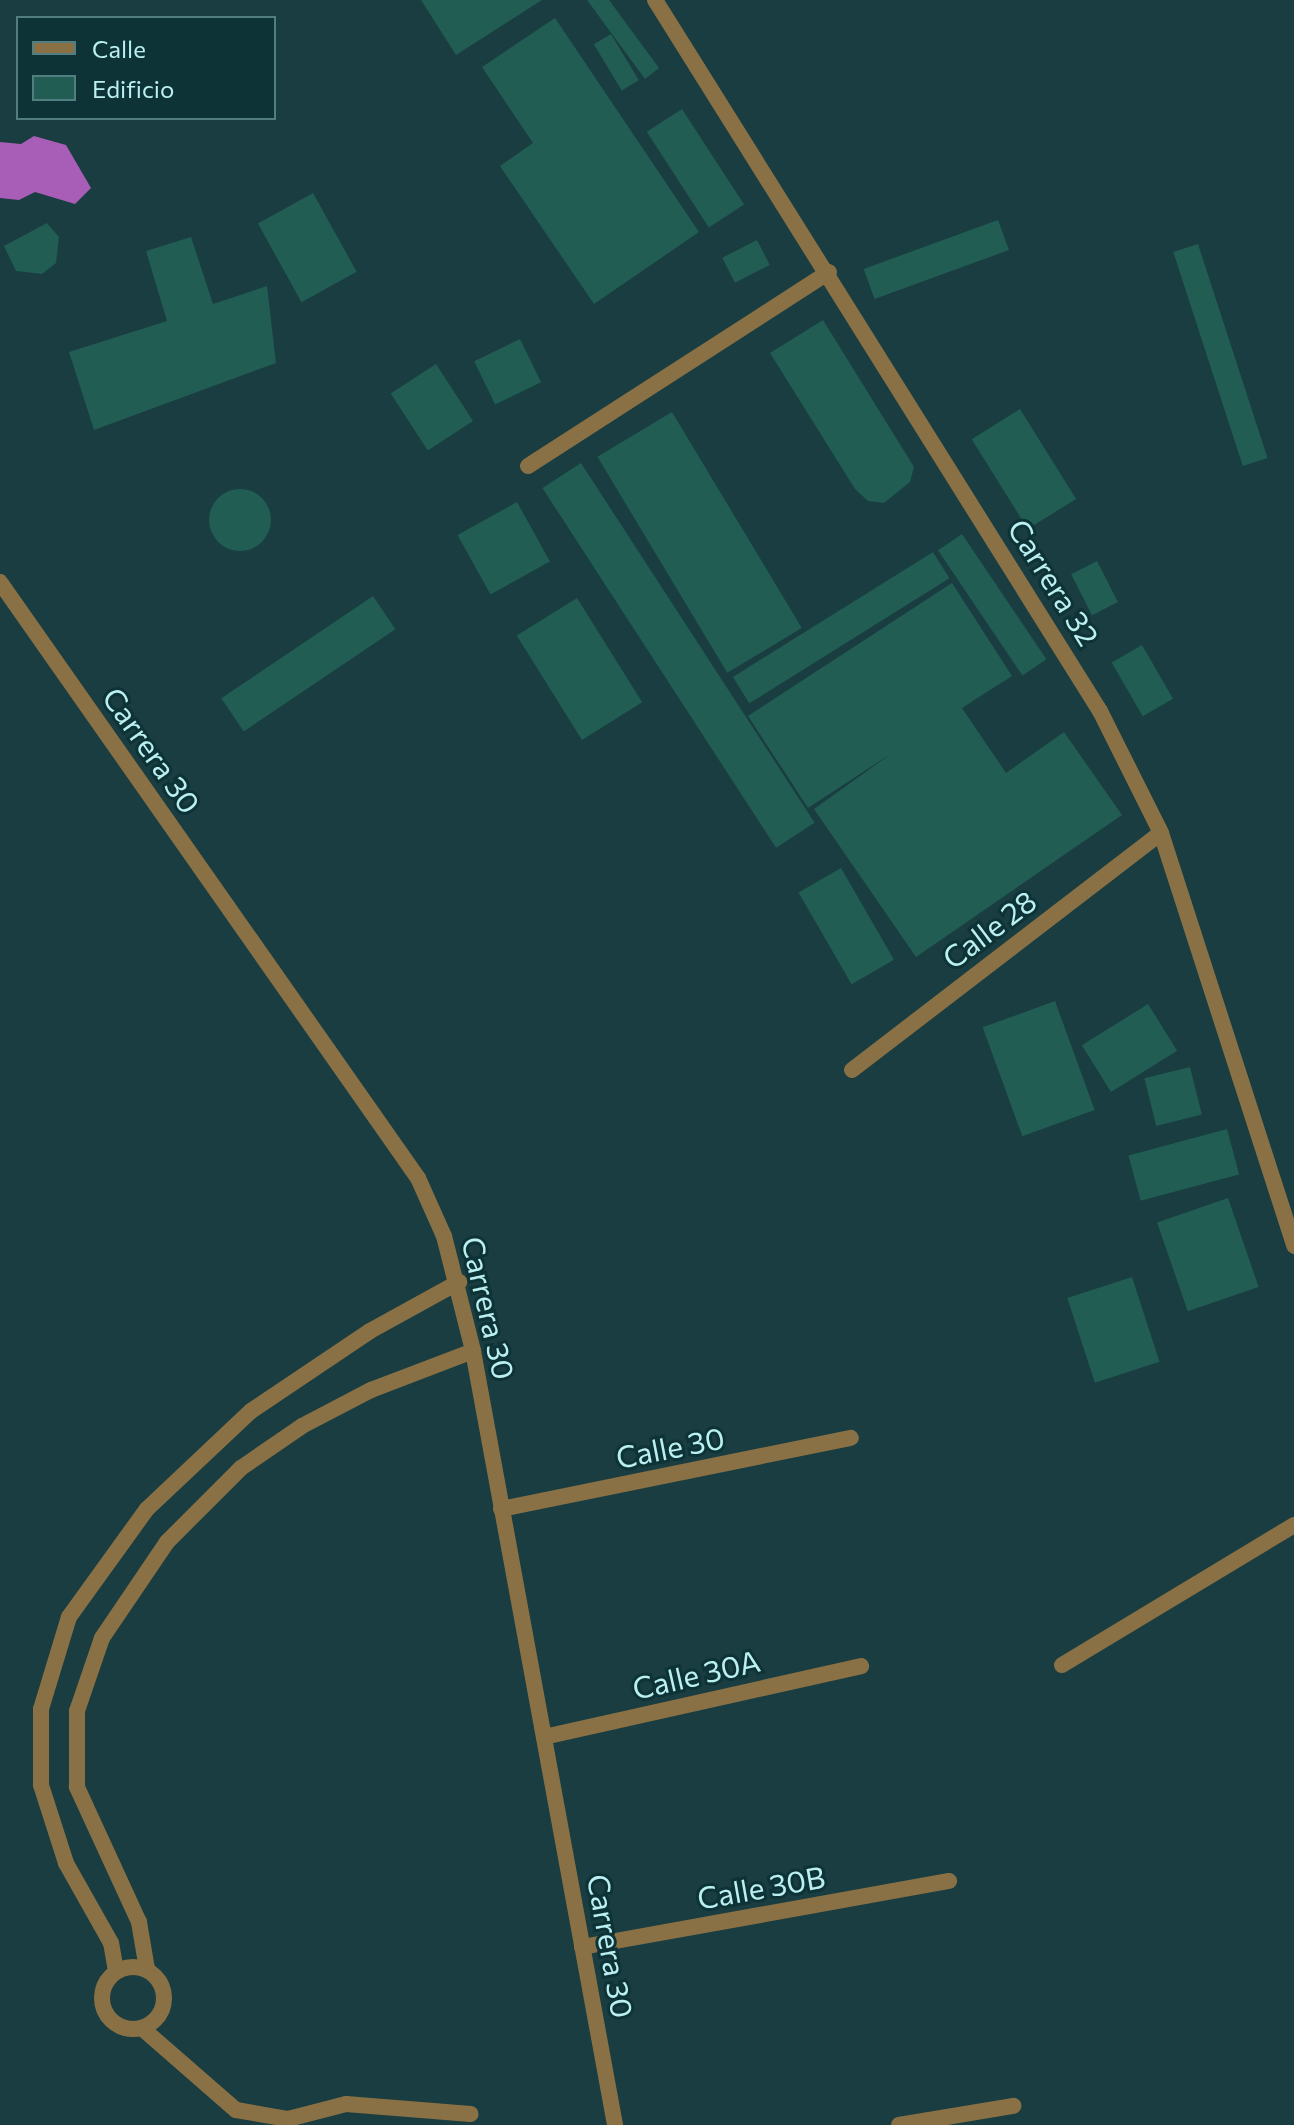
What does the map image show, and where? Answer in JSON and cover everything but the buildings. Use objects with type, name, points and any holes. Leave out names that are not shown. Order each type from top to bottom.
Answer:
[{"type":"street","name":"Carrera 32","points":[[655,0],[829,272],[1100,711],[1161,833],[1294,1246]]},
{"type":"street","points":[[528,466],[829,272]]},
{"type":"street","name":"Carrera 30","points":[[0,582],[418,1178],[459,1282],[615,2125]]},
{"type":"street","name":"Calle 28","points":[[852,1070],[1161,833]]},
{"type":"street","points":[[116,1971],[111,1943],[66,1863],[41,1785],[41,1709],[69,1617],[147,1509],[251,1411],[370,1331],[459,1282]]},
{"type":"street","points":[[147,1969],[139,1922],[77,1787],[77,1711],[102,1638],[167,1542],[241,1468],[302,1426],[371,1390],[473,1351]]},
{"type":"street","name":"Calle 30","points":[[501,1509],[851,1438]]},
{"type":"street","points":[[1062,1665],[1294,1525]]},
{"type":"street","name":"Calle 30A","points":[[544,1737],[861,1666]]},
{"type":"street","name":"Calle 30B","points":[[582,1947],[949,1881]]},
{"type":"street","points":[[131,1966],[147,1969],[161,1982],[165,2000],[158,2018],[143,2029],[124,2029],[108,2018],[101,2001],[105,1983],[116,1971],[131,1966]]},
{"type":"street","points":[[143,2029],[236,2110],[288,2119],[346,2104],[471,2114]]},
{"type":"street","points":[[899,2125],[1013,2106]]},
{"type":"shaded area","points":[[34,136],[66,145],[91,188],[75,204],[35,192],[19,200],[0,198],[0,142],[21,144]]}]
